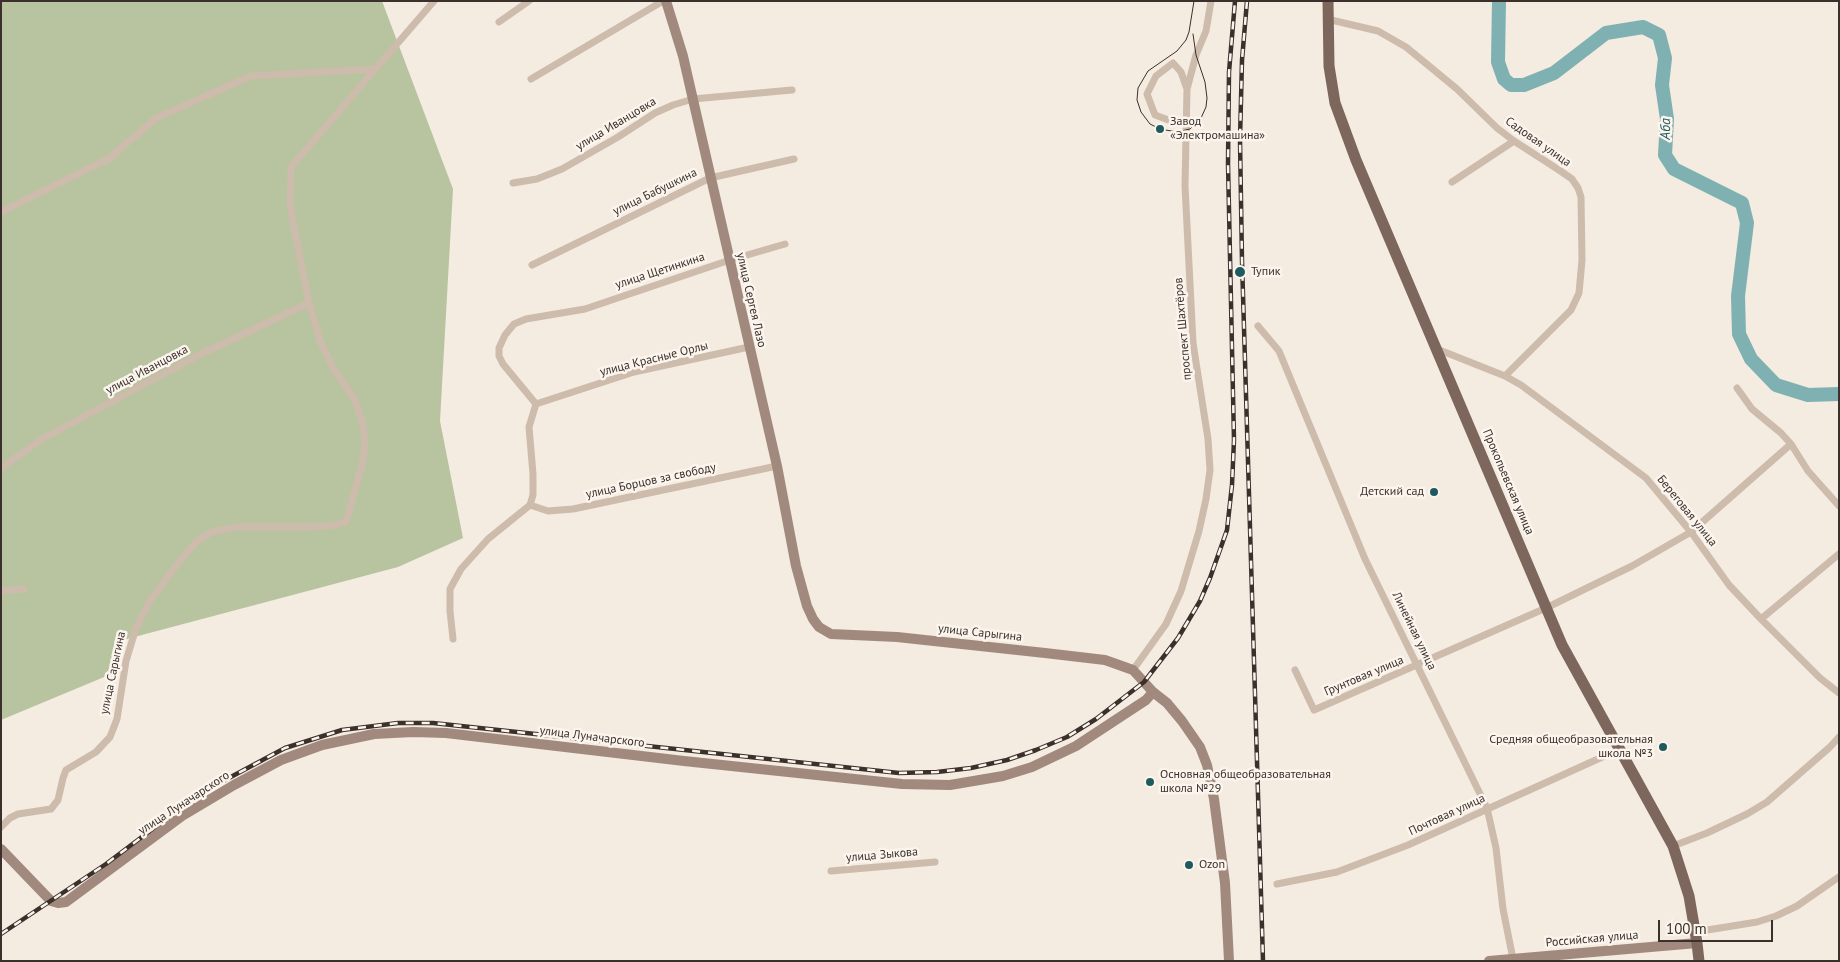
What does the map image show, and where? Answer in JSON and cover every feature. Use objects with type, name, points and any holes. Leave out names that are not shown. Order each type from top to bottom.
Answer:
[{"type":"main road","name":"улица Сергея Лазо","points":[[665,1],[683,56],[777,466],[796,566],[807,606]]},
{"type":"main road","name":"Прокопьевская улица","points":[[1328,1],[1329,66],[1335,103],[1356,160],[1562,645],[1673,846],[1689,896],[1699,961]]},
{"type":"main road","name":"улица Сарыгина","points":[[807,606],[819,627],[831,634],[897,637],[1045,652],[1105,660],[1133,670],[1153,692],[1167,703],[1182,721],[1200,748],[1208,765],[1225,883],[1229,961]]},
{"type":"main road","name":"улица Луначарского","points":[[1,849],[51,901],[58,903],[66,902],[182,816],[234,785],[281,760],[322,745],[374,734],[446,733],[902,784],[950,785],[1003,776],[1032,767],[1076,746],[1146,700],[1153,692]]},
{"type":"main road","name":"Российская улица","points":[[1489,961],[1696,937]]},
{"type":"street","points":[[309,304],[290,206],[291,166],[434,1]]},
{"type":"street","points":[[530,79],[665,1]]},
{"type":"street","name":"проспект Шахтёров","points":[[1133,670],[1166,624],[1181,591],[1199,531],[1210,470],[1208,440],[1193,343],[1185,204],[1185,121],[1187,89],[1196,55],[1206,31],[1211,1]]},
{"type":"street","points":[[499,22],[526,2]]},
{"type":"street","name":"Садовая улица","points":[[1327,19],[1378,31],[1406,46],[1457,89],[1497,128],[1560,170],[1572,179],[1578,188],[1581,197],[1582,260],[1579,293],[1570,310],[1505,376]]},
{"type":"street","points":[[1185,121],[1174,122],[1155,115],[1147,94],[1156,76],[1173,63],[1181,72],[1187,89]]},
{"type":"street","points":[[1,212],[110,158],[156,118],[251,76],[374,69]]},
{"type":"street","name":"улица Иванцовка","points":[[513,183],[538,179],[562,169],[660,110],[693,99],[792,90]]},
{"type":"street","points":[[1452,182],[1514,141]]},
{"type":"street","name":"улица Бабушкина","points":[[532,265],[710,178],[794,159]]},
{"type":"street","name":"улица Щетинкина","points":[[536,404],[503,364],[499,356],[499,348],[505,335],[514,324],[526,319],[585,309],[730,260],[785,244]]},
{"type":"street","name":"улица Иванцовка","points":[[1,468],[44,438],[180,365],[309,304]]},
{"type":"street","name":"улица Сарыгина","points":[[1,826],[18,814],[51,809],[58,800],[62,778],[66,770],[96,752],[110,737],[117,718],[126,661],[136,628],[149,602],[196,542],[212,532],[235,527],[303,528],[329,526],[346,522],[362,465],[365,445],[363,424],[355,400],[334,368],[321,343],[309,304]]},
{"type":"street","name":"Линейная улица","points":[[1258,326],[1279,351],[1366,559],[1487,808],[1496,848],[1503,909],[1513,959]]},
{"type":"street","name":"улица Красные Орлы","points":[[536,404],[634,372],[749,347]]},
{"type":"street","name":"Береговая улица","points":[[1437,349],[1505,376],[1521,385],[1646,478],[1691,532],[1729,585],[1761,620],[1820,678],[1839,693]]},
{"type":"street","points":[[1737,388],[1752,409],[1781,433],[1791,444],[1808,471],[1839,506]]},
{"type":"street","points":[[453,639],[450,589],[457,576],[488,539],[530,505],[533,494],[533,474],[529,427],[536,404]]},
{"type":"street","name":"Грунтовая улица","points":[[1296,670],[1314,710],[1546,608],[1632,566],[1691,532],[1791,444]]},
{"type":"street","name":"улица Борцов за свободу","points":[[530,505],[548,511],[573,509],[777,466]]},
{"type":"street","points":[[1761,620],[1839,554]]},
{"type":"street","points":[[1,591],[24,589]]},
{"type":"street","points":[[1673,846],[1707,833],[1767,802],[1839,737]]},
{"type":"street","name":"Почтовая улица","points":[[1277,884],[1337,872],[1408,845],[1620,749]]},
{"type":"street","name":"улица Зыкова","points":[[831,871],[935,862]]},
{"type":"street","points":[[1696,937],[1776,916],[1797,906],[1839,877]]},
{"type":"green space","points":[[1,1],[382,1],[453,189],[440,421],[463,538],[398,567],[123,640],[109,675],[1,720]]},
{"type":"waterway","name":"Аба","points":[[1499,1],[1498,62],[1504,79],[1511,85],[1524,85],[1554,73],[1606,33],[1643,27],[1659,35],[1665,58],[1662,85],[1667,119],[1665,155],[1674,169],[1742,203],[1747,223],[1738,296],[1739,334],[1751,359],[1776,385],[1808,395],[1839,394]]},
{"type":"tram line","points":[[1193,34],[1196,55],[1205,82],[1206,107],[1201,118],[1190,129],[1177,132],[1160,129],[1150,124],[1141,112],[1137,100],[1138,88],[1148,71],[1177,51],[1186,40],[1194,1]]},
{"type":"railway","points":[[1,934],[106,864],[199,794],[285,748],[342,730],[398,723],[433,723],[899,773],[937,772],[971,768],[1007,760],[1067,737],[1096,719],[1144,682],[1178,638],[1200,601],[1227,530],[1234,440],[1228,164],[1229,72],[1235,1]]},
{"type":"railway","points":[[1247,1],[1242,60],[1240,140],[1242,261],[1263,961]]},
{"type":"place","name":"Завод «Электромашина»","points":[[1160,129]]},
{"type":"place","name":"Тупик","points":[[1240,272]]},
{"type":"place","name":"Детский сад","points":[[1434,492]]},
{"type":"place","name":"Средняя общеобразовательная школа №3","points":[[1663,747]]},
{"type":"place","name":"Основная общеобразовательная школа №29","points":[[1150,782]]},
{"type":"place","name":"Ozon","points":[[1189,865]]}]
